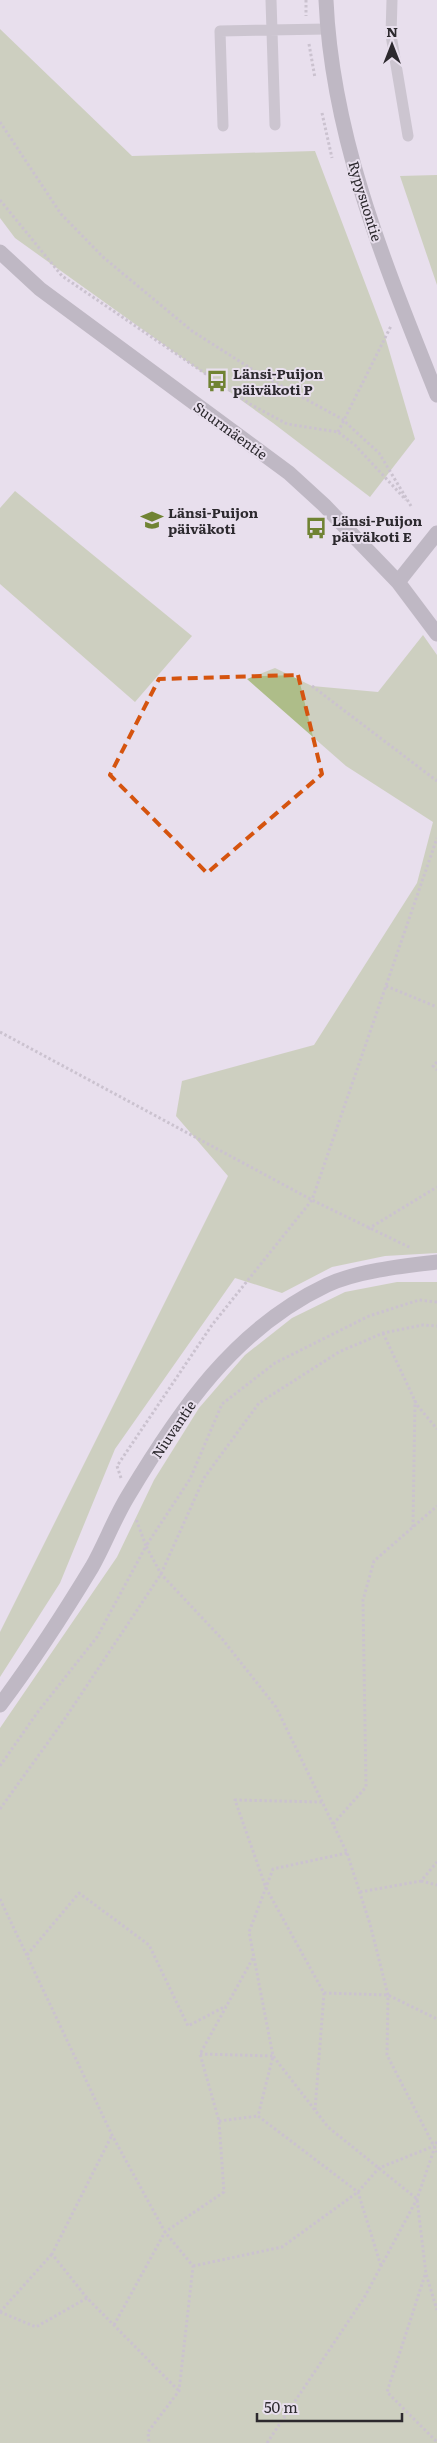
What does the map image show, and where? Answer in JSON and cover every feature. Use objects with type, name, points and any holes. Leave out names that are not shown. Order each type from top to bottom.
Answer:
[{"type":"street","name":"Rypysuontie","points":[[326,0],[327,29],[337,104],[358,180],[383,258],[437,395]]},
{"type":"street","name":"Suurmäentie","points":[[0,252],[40,289],[289,473],[324,505],[398,582],[437,634]]},
{"type":"street","points":[[398,582],[437,533]]},
{"type":"street","name":"Niuvantie","points":[[0,1705],[42,1647],[93,1565],[127,1497],[204,1382],[253,1332],[289,1307],[328,1285],[388,1268],[437,1262]]},
{"type":"lane","points":[[271,0],[275,125]]},
{"type":"lane","points":[[392,0],[392,35],[408,136]]},
{"type":"lane","points":[[223,126],[220,31],[327,29]]},
{"type":"path","points":[[306,0],[306,29],[317,87]]},
{"type":"path","points":[[320,106],[334,164]]},
{"type":"path","points":[[0,122],[61,214],[103,257],[192,331],[258,373],[342,420],[379,453],[411,506],[355,445],[338,432],[287,424],[250,404],[62,276],[0,200]]},
{"type":"path","points":[[338,432],[342,420],[391,331],[392,320]]},
{"type":"path","points":[[312,686],[437,781]]},
{"type":"path","points":[[312,1200],[437,838]]},
{"type":"path","points":[[386,986],[437,1007]]},
{"type":"path","points":[[0,1032],[312,1200],[368,1229],[420,1252]]},
{"type":"path","points":[[437,1062],[433,1066],[437,1070]]},
{"type":"path","points":[[368,1229],[437,1187]]},
{"type":"path","points":[[437,1302],[419,1300],[369,1316],[274,1363],[222,1404],[190,1479],[146,1546],[161,1574],[223,1640],[276,1707],[347,1853],[360,1892],[388,1995],[387,2056],[437,2152]]},
{"type":"path","points":[[0,1809],[64,1720],[161,1574],[204,1478],[259,1403],[339,1352],[383,1333],[423,1325],[437,1326]]},
{"type":"path","points":[[383,1333],[415,1400],[437,1429]]},
{"type":"path","points":[[413,1527],[415,1400]]},
{"type":"path","points":[[332,1824],[366,1787],[363,1600],[374,1561],[437,1506]]},
{"type":"path","points":[[315,2110],[324,1993],[266,1888],[235,1800],[322,1802]]},
{"type":"path","points":[[258,2116],[273,2056],[248,1932],[273,1869],[347,1853]]},
{"type":"path","points":[[421,1881],[437,1862]]},
{"type":"path","points":[[360,1892],[421,1881],[437,1884]]},
{"type":"path","points":[[27,1955],[79,1893],[149,1945],[188,2026],[227,2006]]},
{"type":"path","points":[[0,1899],[112,2135],[165,2232],[194,2266],[179,2391],[148,2432],[150,2443]]},
{"type":"path","points":[[114,2325],[165,2232],[224,2192],[219,2121],[200,2054],[254,1958]]},
{"type":"path","points":[[324,1993],[388,1995],[437,2019]]},
{"type":"path","points":[[200,2054],[273,2056]]},
{"type":"path","points":[[273,2056],[328,2127],[417,2199],[426,2274],[437,2310]]},
{"type":"path","points":[[219,2121],[258,2116],[358,2192],[381,2267]]},
{"type":"path","points":[[87,2298],[36,2326],[0,2312],[52,2254],[112,2135]]},
{"type":"path","points":[[267,2443],[364,2298],[417,2199],[437,2141]]},
{"type":"path","points":[[194,2266],[282,2248],[358,2192],[379,2168],[434,2146]]},
{"type":"path","points":[[52,2254],[87,2298],[179,2391]]},
{"type":"path","points":[[426,2274],[387,2392],[437,2442]]},
{"type":"highlighted area","points":[[298,675],[322,774],[207,873],[110,775],[159,679]]},
{"type":"green space","points":[[0,29],[132,156],[315,151],[384,333],[415,439],[370,497],[273,423],[15,238],[0,218]]},
{"type":"green space","points":[[437,175],[437,285],[400,176]]},
{"type":"green space","points":[[15,491],[192,636],[135,702],[0,584],[0,508]]},
{"type":"green space","points":[[423,635],[437,655],[437,1253],[385,1256],[332,1267],[282,1293],[235,1278],[115,1449],[60,1583],[0,1677],[0,1632],[228,1176],[176,1116],[182,1081],[314,1045],[417,883],[433,822],[346,766],[247,679],[275,668],[312,686],[378,692]]},
{"type":"green space","points":[[397,1282],[437,1282],[437,2443],[0,2443],[0,1728],[117,1557],[154,1480],[199,1408],[245,1355],[292,1318],[345,1292]]},
{"type":"place","name":"Länsi-Puijon päiväkoti P","points":[[217,381]]},
{"type":"place","name":"Länsi-Puijon päiväkoti","points":[[152,520]]},
{"type":"place","name":"Länsi-Puijon päiväkoti E","points":[[316,528]]}]
